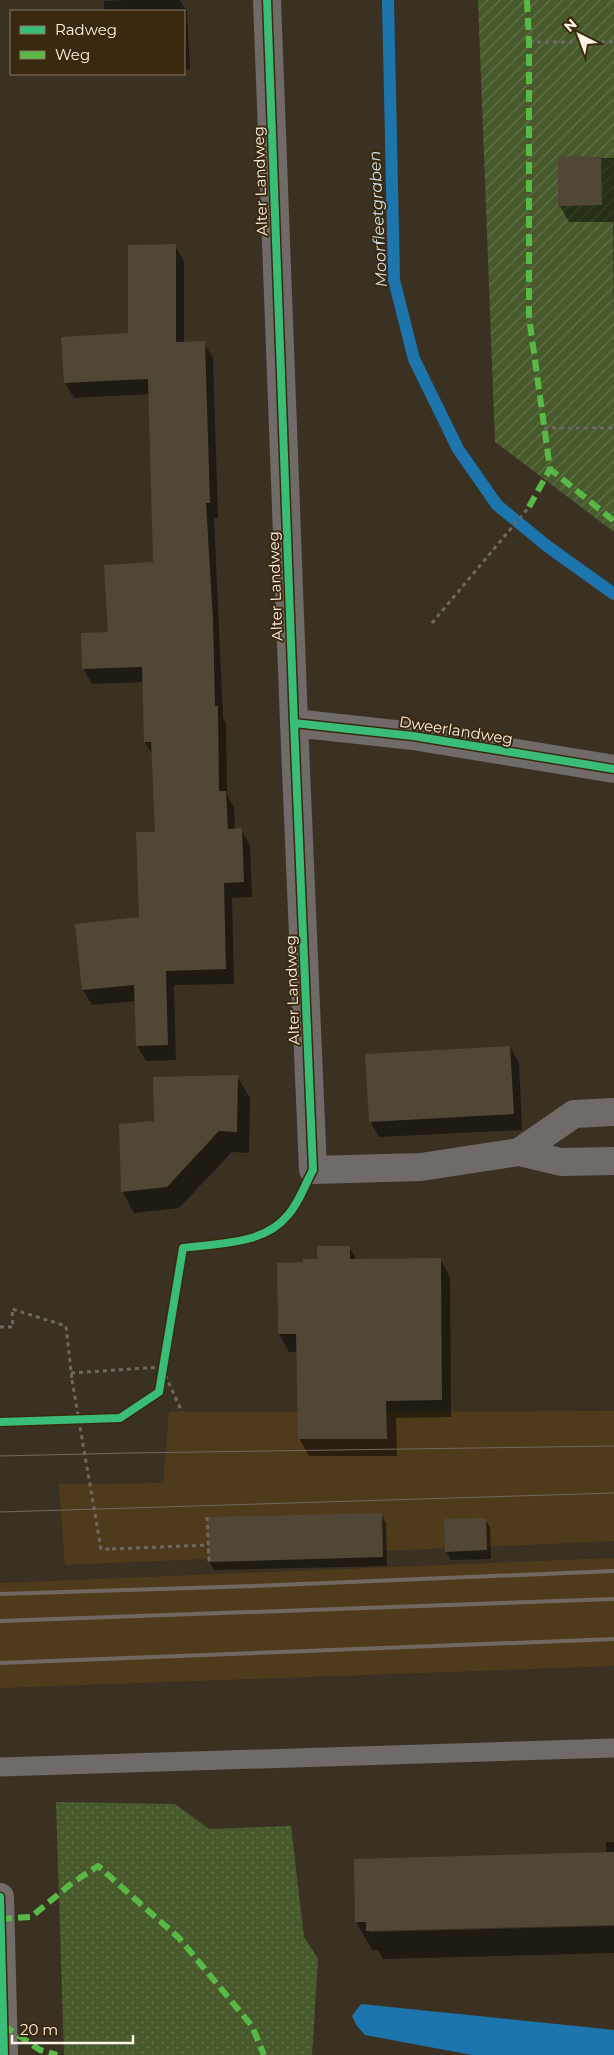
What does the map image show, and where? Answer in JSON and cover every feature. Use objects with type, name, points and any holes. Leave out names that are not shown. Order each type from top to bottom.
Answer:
[{"type":"main road","points":[[0,1897],[4,2055]]},
{"type":"street","name":"Alter Landweg","points":[[268,0],[294,723],[313,1170]]},
{"type":"street","name":"Dweerlandweg","points":[[294,723],[413,736],[614,769]]},
{"type":"street","points":[[519,1152],[574,1114],[614,1112]]},
{"type":"street","points":[[313,1170],[421,1167],[519,1152],[561,1162],[614,1161]]},
{"type":"lane","points":[[0,1767],[614,1748]]},
{"type":"path","points":[[529,42],[614,42]]},
{"type":"path","points":[[544,428],[614,428]]},
{"type":"path","points":[[432,623],[529,507]]},
{"type":"path","points":[[0,1422],[120,1418],[159,1392],[183,1248],[245,1239],[268,1232],[289,1215],[313,1170]]},
{"type":"path","points":[[0,1327],[13,1327],[12,1309],[66,1326],[72,1380],[101,1549],[208,1545]]},
{"type":"path","points":[[71,1372],[162,1367]]},
{"type":"path","points":[[162,1367],[182,1412]]},
{"type":"path","points":[[208,1517],[209,1561]]},
{"type":"shaded area","points":[[614,1411],[614,1541],[65,1565],[59,1484],[163,1483],[169,1412]]},
{"type":"shaded area","points":[[614,1558],[614,1666],[0,1688],[0,1583]]},
{"type":"green space","points":[[478,0],[614,0],[614,532],[495,442]]},
{"type":"green space","points":[[56,1802],[175,1804],[209,1829],[291,1826],[304,1937],[318,1959],[312,2055],[64,2055]]},
{"type":"water","points":[[361,2004],[614,2030],[614,2055],[472,2055],[365,2035],[357,2026],[352,2016]]},
{"type":"building","points":[[558,156],[601,157],[602,205],[558,206]]},
{"type":"building","points":[[176,244],[176,342],[205,341],[210,503],[206,503],[213,619],[215,706],[218,706],[219,791],[226,791],[228,829],[242,828],[244,882],[224,883],[226,969],[166,971],[168,1045],[136,1046],[134,985],[82,990],[75,924],[139,917],[136,832],[155,832],[151,742],[144,742],[142,667],[82,669],[81,633],[108,632],[104,565],[153,562],[148,379],[64,383],[61,337],[128,333],[128,245]]},
{"type":"building","points":[[510,1046],[514,1114],[369,1122],[365,1054]]},
{"type":"building","points":[[238,1075],[237,1132],[219,1131],[167,1187],[121,1192],[119,1124],[154,1121],[153,1077]]},
{"type":"building","points":[[317,1246],[350,1246],[350,1259],[441,1258],[442,1400],[386,1401],[387,1439],[298,1439],[296,1334],[278,1334],[277,1263],[303,1262],[303,1259],[317,1259]]},
{"type":"building","points":[[382,1513],[383,1557],[208,1562],[207,1517]]},
{"type":"building","points":[[486,1518],[487,1550],[445,1552],[444,1519]]},
{"type":"building","points":[[614,1852],[614,1925],[366,1931],[366,1922],[355,1922],[354,1859]]},
{"type":"waterway","name":"Moorfleetgraben","points":[[388,0],[394,280],[414,359],[458,449],[497,505],[547,546],[614,594]]},
{"type":"tram line","points":[[0,1456],[614,1446]]},
{"type":"tram line","points":[[0,1512],[614,1493]]},
{"type":"railway","points":[[0,1594],[254,1586],[614,1571]]},
{"type":"railway","points":[[0,1621],[614,1599]]},
{"type":"railway","points":[[0,1663],[614,1639]]},
{"type":"marked path","points":[[527,0],[529,42],[529,317],[550,469],[614,521]]},
{"type":"marked path","points":[[529,507],[550,469]]},
{"type":"marked path","points":[[0,1919],[31,1917],[72,1883],[98,1866],[179,1938],[252,2026],[264,2055]]},
{"type":"marked path","points":[[3,2025],[40,2050],[57,2055]]},
{"type":"cycle path","points":[[0,1422],[120,1418],[159,1392],[183,1248],[240,1241],[266,1232],[278,1225],[292,1210],[313,1170],[267,0]]},
{"type":"cycle path","points":[[294,723],[413,736],[614,769]]},
{"type":"cycle path","points":[[0,1897],[4,2055]]}]
